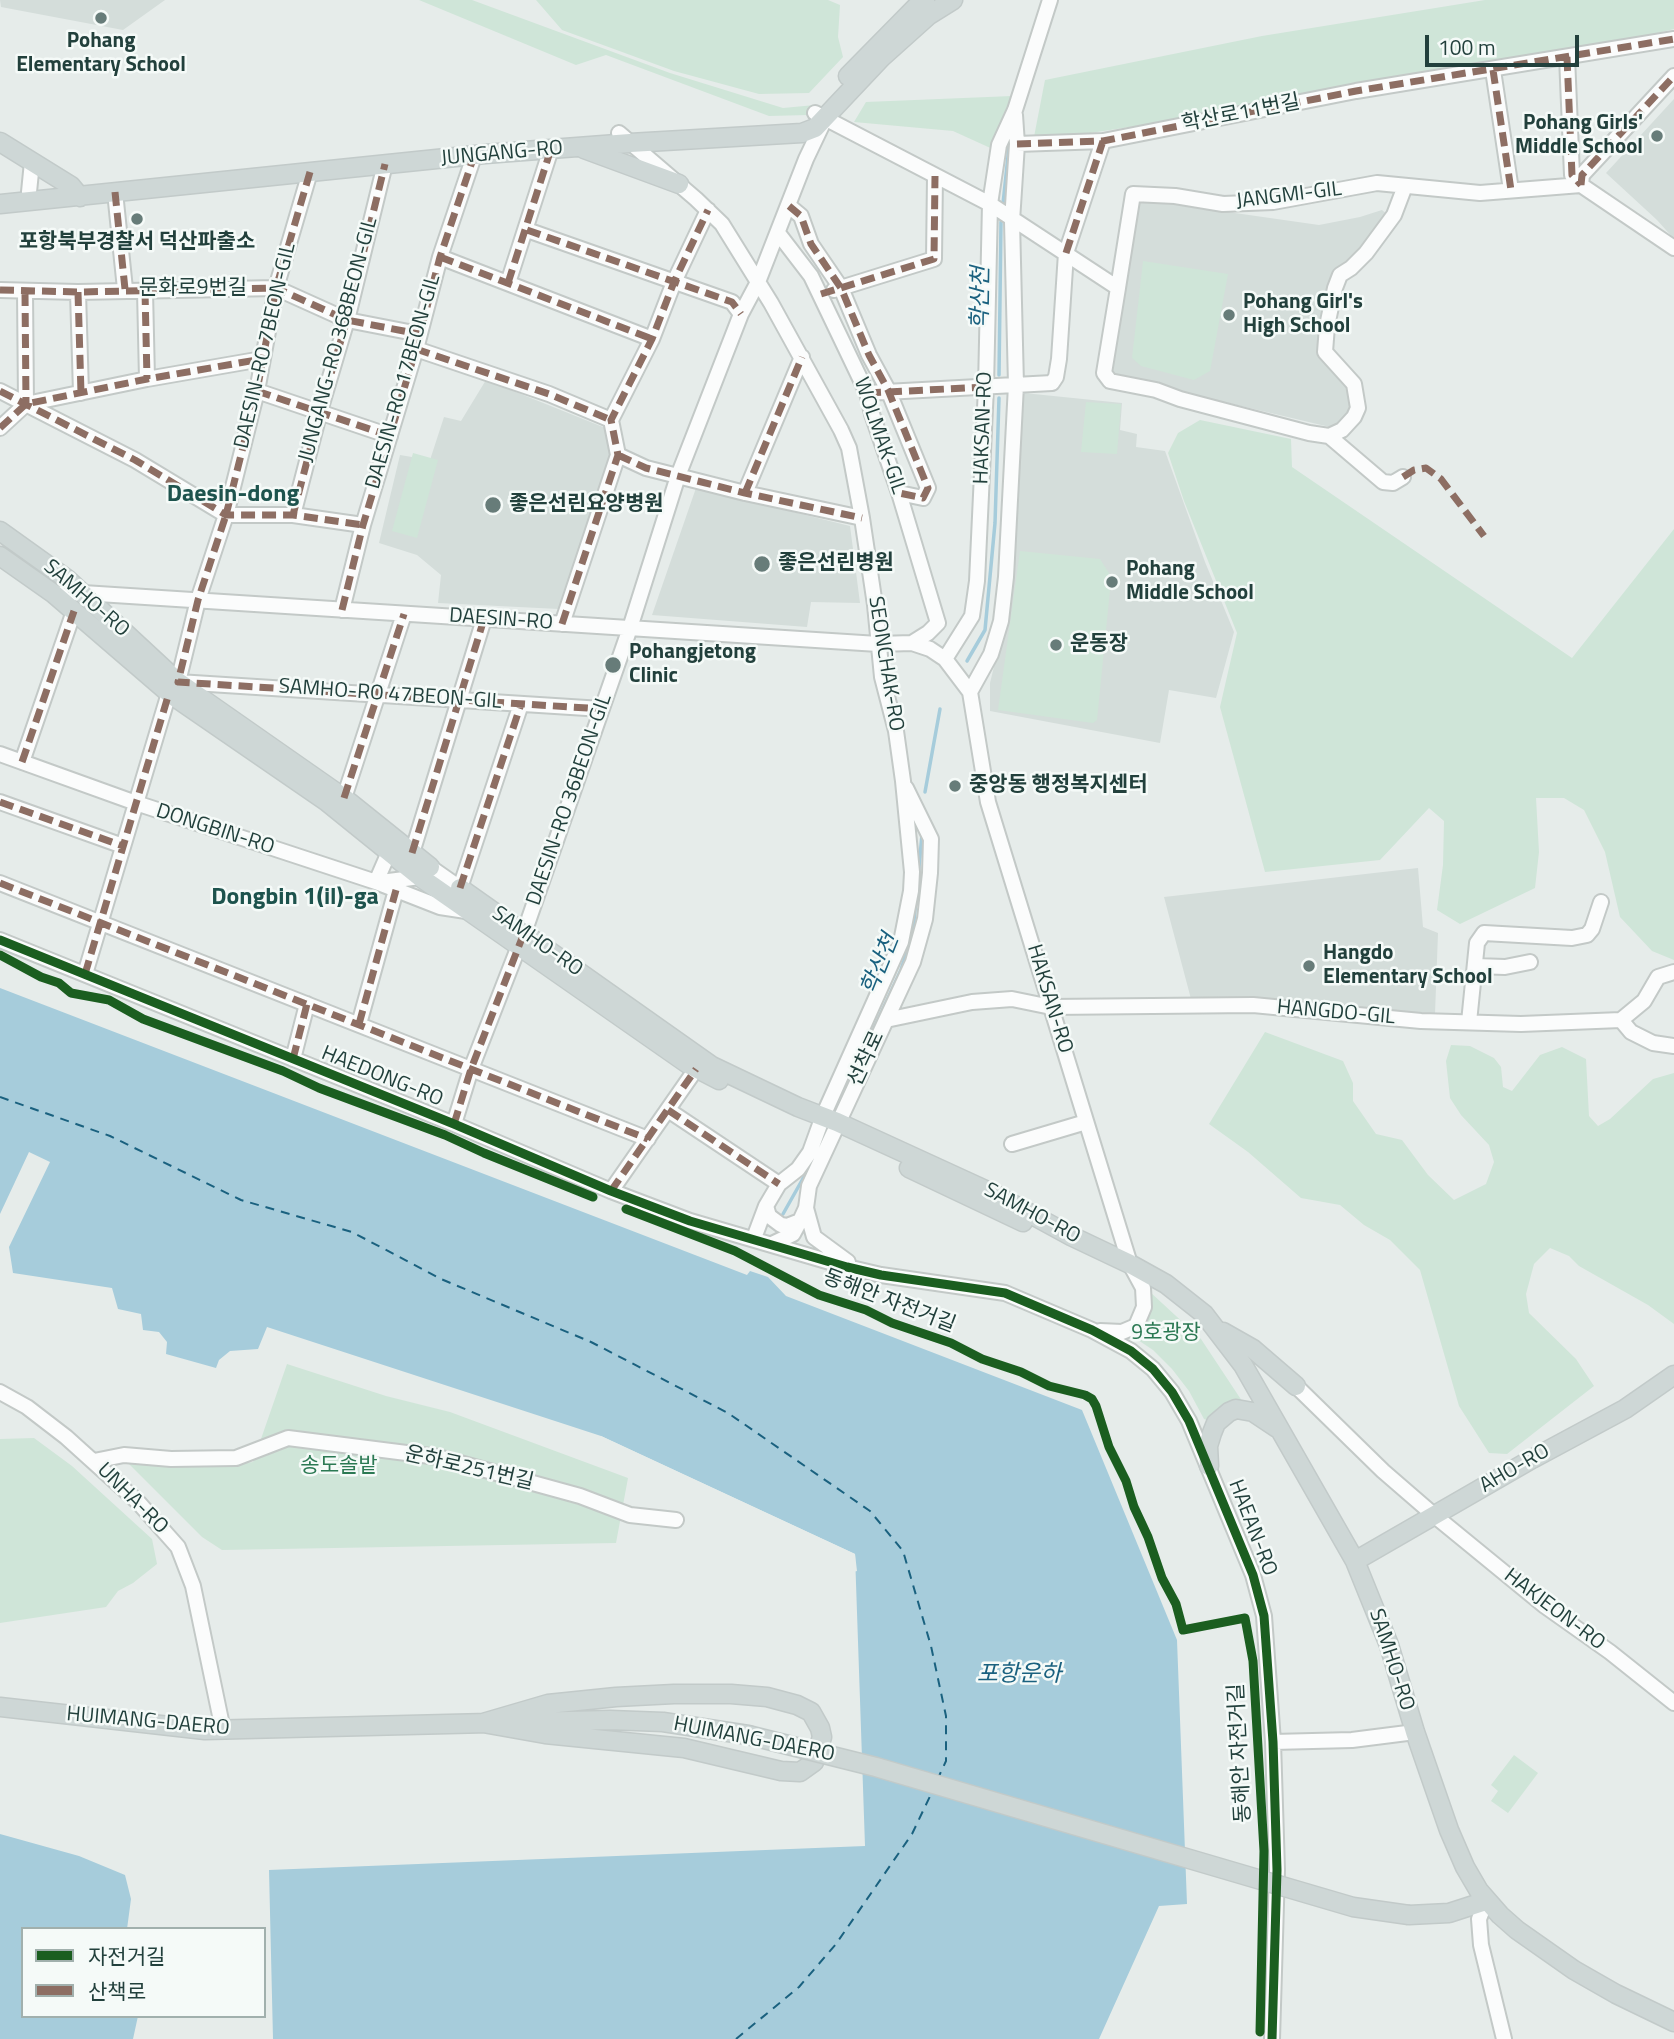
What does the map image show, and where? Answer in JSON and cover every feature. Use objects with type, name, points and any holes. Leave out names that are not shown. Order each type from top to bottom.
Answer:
[{"type":"main road","name":"JUNGANG-RO","points":[[820,116],[870,52],[925,0]]},
{"type":"main road","name":"JUNGANG-RO","points":[[0,202],[75,192],[624,138],[790,127],[820,116],[929,15],[953,0]]},
{"type":"main road","name":"JUNGANG-RO","points":[[0,202],[29,192],[115,192],[577,147],[624,138]]},
{"type":"main road","points":[[0,142],[75,192]]},
{"type":"main road","points":[[577,147],[679,184]]},
{"type":"main road","name":"SAMHO-RO","points":[[0,531],[83,593],[173,687],[345,798],[412,853],[425,872]]},
{"type":"main road","name":"SAMHO-RO","points":[[0,556],[54,594],[389,852],[425,872],[470,911],[521,939],[712,1066],[828,1124]]},
{"type":"main road","name":"SAMHO-RO","points":[[460,888],[521,939],[696,1069],[995,1194],[1166,1284],[1204,1314],[1244,1365],[1355,1561],[1389,1645],[1415,1732],[1457,1851],[1486,1901],[1517,1930],[1574,1970],[1674,2022]]},
{"type":"main road","points":[[1217,1328],[1253,1349],[1296,1386]]},
{"type":"main road","name":"AHO-RO","points":[[1355,1561],[1625,1409],[1674,1375]]},
{"type":"main road","points":[[1282,1432],[1273,1402],[1274,1390],[1282,1383],[1288,1382],[1296,1386]]},
{"type":"main road","points":[[1209,1466],[1208,1446],[1212,1433],[1216,1423],[1228,1412],[1236,1409],[1253,1412],[1282,1432]]},
{"type":"main road","points":[[731,1694],[797,1704],[817,1719],[822,1737],[814,1762],[800,1772],[758,1767],[727,1756],[684,1748],[589,1740],[483,1723],[548,1704],[616,1697],[731,1694]]},
{"type":"main road","name":"HUIMANG-DAERO","points":[[0,1707],[173,1728],[223,1730],[610,1720],[702,1726],[799,1746],[876,1767],[1373,1912],[1409,1915],[1449,1913],[1486,1901]]},
{"type":"street","name":"HAKSAN-RO","points":[[945,659],[972,617],[977,581],[986,387],[989,204],[999,145],[1015,110],[1050,0]]},
{"type":"street","name":"학산로11번길","points":[[1017,144],[1103,141],[1356,91],[1674,39]]},
{"type":"street","points":[[1567,57],[1572,174],[1581,185],[1674,248]]},
{"type":"street","points":[[1493,70],[1511,190]]},
{"type":"street","points":[[1581,185],[1582,174],[1674,76]]},
{"type":"street","name":"HAKSAN-RO","points":[[1015,110],[1017,144],[1012,220],[1016,385],[1010,520],[1001,621],[991,654],[970,692],[988,802],[1130,1264],[1143,1288],[1144,1307],[1136,1325],[1111,1334],[1092,1330]]},
{"type":"street","points":[[820,116],[989,204],[1118,288],[1104,373],[1110,381],[1156,390],[1180,399],[1329,436],[1383,482],[1394,483],[1403,477]]},
{"type":"street","name":"DAESIN-RO 36BEON-GIL","points":[[454,1124],[471,1069],[521,939],[630,628],[678,476],[741,314],[758,282],[789,206],[820,116]]},
{"type":"street","name":"SEONCHAK-RO","points":[[624,138],[722,224],[802,357],[849,448],[875,605],[883,677],[896,731],[903,781],[906,834],[912,872],[901,942],[828,1124],[798,1169],[779,1184],[766,1206],[754,1238]]},
{"type":"street","points":[[867,393],[1052,383],[1056,377],[1066,253],[1103,141]]},
{"type":"street","points":[[508,283],[551,149]]},
{"type":"street","name":"DAESIN-RO 17BEON-GIL","points":[[342,610],[363,525],[440,257],[474,156]]},
{"type":"street","points":[[29,192],[32,162]]},
{"type":"street","name":"JUNGANG-RO 368BEON-GIL","points":[[293,515],[347,320],[385,164]]},
{"type":"street","name":"DAESIN-RO 7BEON-GIL","points":[[85,974],[226,515],[257,391],[276,288],[310,172]]},
{"type":"street","points":[[821,294],[934,259],[935,176]]},
{"type":"street","name":"JANGMI-GIL","points":[[1118,288],[1133,194],[1223,204],[1273,202],[1377,183],[1480,193],[1581,185]]},
{"type":"street","points":[[1329,436],[1342,430],[1358,408],[1354,384],[1325,352],[1335,288],[1340,275],[1366,253],[1387,225],[1405,186]]},
{"type":"street","points":[[115,192],[125,289]]},
{"type":"street","points":[[789,206],[801,216],[811,244],[841,288],[869,355],[888,390],[928,488],[923,498],[899,493]]},
{"type":"street","points":[[562,624],[618,455],[611,420],[652,339],[674,282],[708,210]]},
{"type":"street","points":[[527,230],[732,302],[741,314]]},
{"type":"street","name":"WOLMAK-GIL","points":[[778,233],[811,276],[867,393],[938,623],[912,643]]},
{"type":"street","points":[[440,257],[652,339]]},
{"type":"street","name":"문화로9번길","points":[[0,290],[78,292],[276,288],[347,320],[417,341],[611,420]]},
{"type":"street","points":[[145,290],[147,379]]},
{"type":"street","points":[[25,292],[26,404]]},
{"type":"street","points":[[78,292],[81,393]]},
{"type":"street","points":[[745,494],[802,357]]},
{"type":"street","points":[[0,428],[26,404],[262,359]]},
{"type":"street","points":[[0,391],[135,460],[226,515],[293,515],[363,525]]},
{"type":"street","points":[[257,391],[390,436]]},
{"type":"street","points":[[618,455],[646,468],[745,494],[862,518]]},
{"type":"street","name":"DAESIN-RO","points":[[54,594],[83,593],[878,644],[912,643],[930,649],[945,659]]},
{"type":"street","points":[[23,762],[74,611]]},
{"type":"street","points":[[345,798],[404,614]]},
{"type":"street","points":[[412,853],[484,619]]},
{"type":"street","points":[[945,659],[970,692]]},
{"type":"street","name":"SAMHO-RO 47BEON-GIL","points":[[173,687],[379,695],[602,709]]},
{"type":"street","points":[[460,888],[521,704]]},
{"type":"street","name":"DONGBIN-RO","points":[[0,754],[136,803],[376,882],[425,872]]},
{"type":"street","name":"선착로","points":[[803,1215],[828,1124],[886,1020],[913,962],[925,919],[931,839],[903,781]]},
{"type":"street","points":[[0,802],[123,846]]},
{"type":"street","points":[[389,852],[376,882],[440,907],[470,911]]},
{"type":"street","name":"SAMHO-RO","points":[[425,872],[460,888]]},
{"type":"street","points":[[0,883],[648,1139]]},
{"type":"street","points":[[359,1024],[396,890]]},
{"type":"street","points":[[1469,1022],[1477,943],[1484,933],[1572,938],[1587,935],[1592,929],[1601,902]]},
{"type":"street","name":"HAEDONG-RO","points":[[0,940],[454,1124],[611,1191],[690,1221],[861,1270]]},
{"type":"street","points":[[1475,966],[1505,967],[1530,962]]},
{"type":"street","points":[[1674,972],[1658,978],[1644,1001],[1621,1020],[1631,1032],[1653,1042],[1674,1046]]},
{"type":"street","name":"HANGDO-GIL","points":[[886,1020],[985,1001],[1012,999],[1051,1007],[1253,1005],[1378,1018],[1521,1024],[1621,1020]]},
{"type":"street","points":[[293,1059],[307,1004]]},
{"type":"street","points":[[611,1191],[696,1069]]},
{"type":"street","points":[[668,1110],[779,1184]]},
{"type":"street","points":[[1012,1144],[1086,1122]]},
{"type":"street","points":[[766,1206],[769,1216],[781,1225],[787,1226],[803,1215]]},
{"type":"street","points":[[772,1244],[793,1234],[803,1215]]},
{"type":"street","points":[[803,1215],[814,1237],[861,1270]]},
{"type":"street","name":"HAEAN-RO","points":[[861,1270],[1005,1293],[1092,1330],[1131,1351],[1163,1380],[1181,1406],[1209,1466],[1253,1574],[1267,1634],[1277,1878],[1272,2039]]},
{"type":"street","name":"HAKJEON-RO","points":[[1296,1386],[1383,1471],[1435,1516],[1545,1606],[1610,1652],[1674,1703]]},
{"type":"street","name":"UNHA-RO","points":[[0,1392],[41,1417],[94,1461],[163,1528],[183,1558],[192,1586],[223,1730]]},
{"type":"street","name":"운하로251번길","points":[[94,1461],[124,1455],[172,1459],[236,1458],[288,1438],[438,1457],[580,1496],[630,1515],[676,1520]]},
{"type":"street","points":[[1273,1742],[1352,1740],[1415,1732]]},
{"type":"street","points":[[1486,1901],[1479,1919],[1481,1945],[1504,2039]]},
{"type":"shaded area","name":"Pohang Elementary School","points":[[0,0],[165,0],[123,30],[1,7]]},
{"type":"shaded area","name":"Pohang Girls' Middle School","points":[[1674,99],[1674,239],[1606,173]]},
{"type":"shaded area","name":"Pohang Girl's High School","points":[[1137,199],[1319,225],[1382,210],[1390,217],[1345,272],[1331,358],[1353,388],[1350,422],[1334,428],[1110,375]]},
{"type":"shaded area","name":"좋은선린요양병원","points":[[486,380],[608,429],[615,444],[612,466],[559,609],[438,603],[441,575],[417,555],[379,543],[400,455],[430,460],[444,417],[461,421]]},
{"type":"shaded area","name":"Pohang Middle School","points":[[1024,393],[1122,403],[1120,430],[1137,434],[1136,447],[1165,451],[1205,562],[1234,632],[1216,698],[1169,690],[1160,743],[990,711],[990,683],[1010,601]]},
{"type":"shaded area","name":"좋은선린병원","points":[[696,488],[850,526],[860,603],[811,602],[807,627],[652,615]]},
{"type":"shaded area","name":"Hangdo Elementary School","points":[[1418,868],[1423,927],[1438,933],[1435,1014],[1330,1010],[1191,999],[1164,897]]},
{"type":"green space","points":[[419,0],[472,0],[670,73],[783,108],[815,105],[808,115],[769,116],[606,55],[576,65]]},
{"type":"green space","points":[[536,0],[828,0],[840,5],[838,37],[843,57],[809,93],[759,94],[674,71],[562,30]]},
{"type":"green space","points":[[1485,0],[1674,0],[1674,29],[1521,66],[1033,142],[1045,80],[1262,36]]},
{"type":"green space","points":[[1012,96],[1015,110],[997,151],[953,131],[854,122],[866,102]]},
{"type":"green space","points":[[1143,261],[1228,274],[1210,371],[1194,380],[1141,366],[1132,358]]},
{"type":"green space","points":[[1086,402],[1121,404],[1117,454],[1081,452]]},
{"type":"green space","points":[[1200,420],[1291,439],[1292,467],[1572,658],[1674,529],[1674,960],[1652,951],[1620,917],[1605,852],[1584,810],[1564,798],[1536,798],[1539,852],[1535,888],[1460,924],[1437,910],[1443,865],[1444,821],[1429,808],[1380,860],[1265,872],[1220,707],[1237,633],[1184,501],[1168,453],[1178,433]]},
{"type":"green space","points":[[413,453],[438,460],[417,538],[392,531]]},
{"type":"green space","name":"운동장","points":[[1020,551],[1100,559],[1109,573],[1111,580],[1097,720],[1093,723],[998,710]]},
{"type":"green space","points":[[1265,1032],[1343,1061],[1353,1083],[1353,1101],[1376,1134],[1402,1140],[1428,1175],[1454,1200],[1486,1184],[1494,1162],[1489,1145],[1461,1115],[1450,1098],[1446,1061],[1451,1045],[1470,1046],[1494,1058],[1501,1067],[1503,1087],[1512,1091],[1540,1055],[1562,1047],[1586,1059],[1589,1116],[1598,1126],[1610,1119],[1653,1079],[1674,1073],[1674,1324],[1648,1305],[1579,1266],[1569,1256],[1550,1248],[1534,1264],[1526,1294],[1529,1313],[1576,1359],[1594,1386],[1507,1454],[1489,1453],[1459,1406],[1420,1270],[1390,1240],[1364,1225],[1340,1205],[1301,1198],[1248,1152],[1209,1124]]},
{"type":"green space","name":"9호광장","points":[[1150,1292],[1201,1339],[1242,1401],[1212,1422],[1204,1419],[1189,1391],[1172,1369],[1153,1350],[1132,1336],[1147,1319]]},
{"type":"green space","name":"송도솔밭","points":[[287,1364],[386,1396],[450,1412],[628,1478],[616,1543],[222,1550],[202,1537],[124,1459],[221,1466],[253,1462]]},
{"type":"green space","points":[[34,1438],[72,1466],[152,1539],[157,1564],[118,1591],[106,1607],[0,1623],[0,1439]]},
{"type":"green space","points":[[1514,1755],[1538,1773],[1508,1813],[1491,1801],[1498,1791],[1491,1785]]},
{"type":"water","name":"포항운하","points":[[0,988],[747,1275],[750,1271],[768,1277],[786,1296],[1082,1410],[1177,1640],[1187,1904],[1159,1906],[1099,2039],[273,2039],[269,1870],[865,1846],[855,1554],[601,1436],[267,1327],[258,1349],[230,1351],[219,1360],[216,1368],[166,1354],[167,1342],[159,1332],[143,1330],[141,1314],[118,1309],[112,1288],[13,1273],[9,1247],[50,1162],[29,1152],[0,1214]]},
{"type":"water","points":[[0,1834],[79,1856],[125,1875],[131,1899],[127,1927],[21,1927],[21,2018],[138,2018],[133,2039],[0,2039]]},
{"type":"pier","points":[[601,1436],[855,1554],[857,1571],[853,1572],[852,1556],[599,1439]]},
{"type":"waterway","points":[[1003,204],[1010,137]]},
{"type":"waterway","name":"학산천","points":[[999,375],[1001,222]]},
{"type":"waterway","name":"학산천","points":[[967,661],[985,630],[995,523],[999,398]]},
{"type":"waterway","name":"학산천","points":[[925,792],[940,709]]},
{"type":"waterway","name":"학산천","points":[[841,1100],[901,970],[913,931],[922,835]]},
{"type":"waterway","name":"학산천","points":[[783,1214],[814,1159]]},
{"type":"ferry route","points":[[0,1097],[110,1136],[241,1200],[352,1232],[441,1279],[591,1342],[728,1413],[870,1511],[903,1551],[931,1646],[946,1716],[946,1761],[939,1776]]},
{"type":"ferry route","points":[[736,2039],[799,1987],[836,1944],[912,1834],[933,1790]]},
{"type":"marked path","points":[[1017,144],[1103,141],[1356,91],[1674,39]]},
{"type":"marked path","points":[[1567,57],[1572,175],[1581,185]]},
{"type":"marked path","points":[[1493,70],[1511,190]]},
{"type":"marked path","points":[[1581,185],[1582,175],[1674,76]]},
{"type":"marked path","points":[[1066,253],[1103,141]]},
{"type":"marked path","points":[[508,283],[551,149]]},
{"type":"marked path","points":[[342,610],[363,525],[416,349],[440,257],[474,156]]},
{"type":"marked path","points":[[293,515],[347,320],[385,164]]},
{"type":"marked path","points":[[310,172],[276,288],[257,391],[226,515],[198,600],[178,682],[602,709]]},
{"type":"marked path","points":[[821,294],[934,259],[935,176]]},
{"type":"marked path","points":[[115,192],[125,289]]},
{"type":"marked path","points":[[789,206],[801,216],[811,244],[841,288],[869,355],[888,390],[928,488],[923,498],[899,493]]},
{"type":"marked path","points":[[562,624],[618,455],[611,420],[652,339],[674,282],[708,210]]},
{"type":"marked path","points":[[527,230],[732,302],[741,314]]},
{"type":"marked path","points":[[440,257],[652,339]]},
{"type":"marked path","points":[[0,290],[78,292],[276,288],[347,320],[419,334]]},
{"type":"marked path","points":[[145,291],[147,379]]},
{"type":"marked path","points":[[25,292],[26,404]]},
{"type":"marked path","points":[[78,292],[81,393]]},
{"type":"marked path","points":[[416,349],[549,394],[611,420]]},
{"type":"marked path","points":[[745,493],[802,357]]},
{"type":"marked path","points":[[0,428],[26,404],[262,359]]},
{"type":"marked path","points":[[867,393],[986,387]]},
{"type":"marked path","points":[[0,391],[135,460],[226,515],[293,515],[363,525]]},
{"type":"marked path","points":[[257,391],[390,436]]},
{"type":"marked path","points":[[618,455],[646,468],[862,518]]},
{"type":"marked path","points":[[1403,477],[1414,470],[1426,468],[1441,479],[1484,536]]},
{"type":"marked path","points":[[22,762],[74,611]]},
{"type":"marked path","points":[[344,798],[404,614]]},
{"type":"marked path","points":[[412,853],[484,619]]},
{"type":"marked path","points":[[85,974],[169,693]]},
{"type":"marked path","points":[[460,888],[521,704]]},
{"type":"marked path","points":[[0,802],[123,846]]},
{"type":"marked path","points":[[0,883],[648,1139]]},
{"type":"marked path","points":[[359,1024],[396,890]]},
{"type":"marked path","points":[[454,1124],[471,1069],[524,933]]},
{"type":"marked path","points":[[293,1059],[307,1004]]},
{"type":"marked path","points":[[611,1191],[696,1069]]},
{"type":"marked path","points":[[668,1110],[779,1184]]},
{"type":"cycle path","name":"동해안 자전거길","points":[[0,940],[690,1221],[881,1275],[1005,1293],[1092,1330],[1131,1351],[1153,1369],[1172,1392],[1189,1421],[1253,1575],[1264,1616],[1273,1742],[1277,1870],[1272,2039]]},
{"type":"cycle path","points":[[0,955],[41,977],[59,983],[71,993],[109,1000],[143,1019],[445,1135],[593,1197]]},
{"type":"cycle path","name":"동해안 자전거길","points":[[626,1209],[735,1251],[819,1295],[951,1343],[982,1359],[1021,1372],[1049,1386],[1092,1399],[1162,1578],[1176,1604],[1183,1630],[1245,1618],[1253,1661],[1264,1851],[1260,2032]]},
{"type":"place","name":"Pohang Elementary School","points":[[101,18]]},
{"type":"place","name":"Pohang Girls' Middle School","points":[[1657,136]]},
{"type":"place","name":"포항북부경찰서 덕산파출소","points":[[137,219]]},
{"type":"place","name":"Pohang Girl's High School","points":[[1229,315]]},
{"type":"place","name":"좋은선린요양병원","points":[[493,505]]},
{"type":"place","name":"좋은선린병원","points":[[762,564]]},
{"type":"place","name":"Pohang Middle School","points":[[1112,582]]},
{"type":"place","name":"운동장","points":[[1056,645]]},
{"type":"place","name":"Pohangjetong Clinic","points":[[613,665]]},
{"type":"place","name":"중앙동 행정복지센터","points":[[955,786]]},
{"type":"place","name":"Hangdo Elementary School","points":[[1309,966]]},
{"type":"district","name":"Daesin-dong","points":[[233,495]]},
{"type":"district","name":"Dongbin 1(il)-ga","points":[[295,898]]}]
